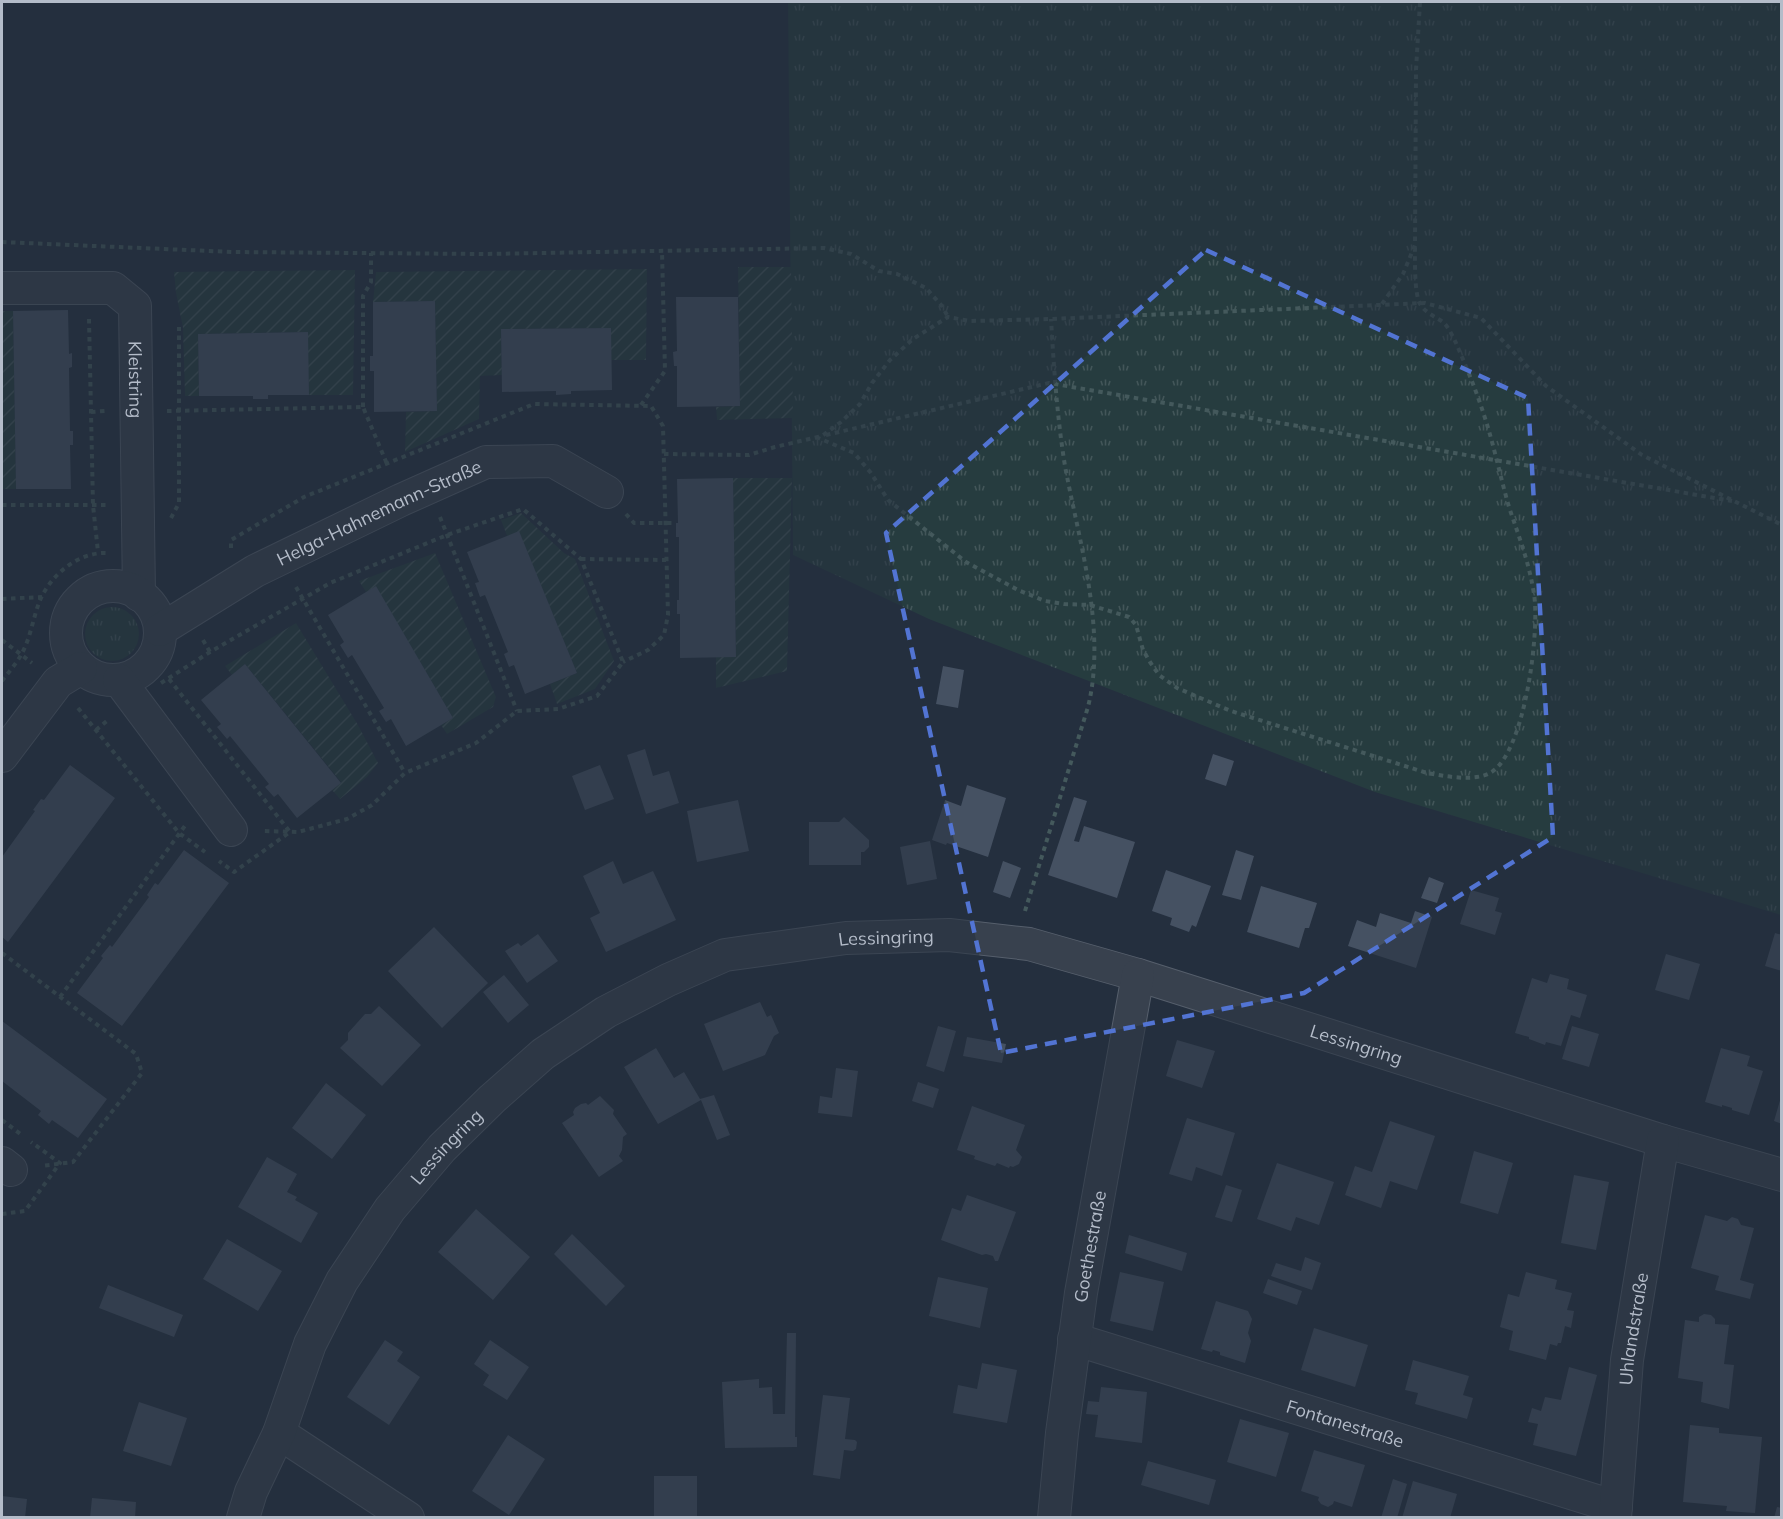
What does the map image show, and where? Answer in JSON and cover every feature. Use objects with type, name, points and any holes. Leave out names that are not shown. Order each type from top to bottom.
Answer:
[{"type":"street","name":"Kleistring","points":[[2,288],[113,288],[135,306],[139,595]]},
{"type":"street","name":"Helga-Hahnemann-Straße","points":[[160,630],[255,571],[428,487],[486,462],[553,461],[607,492]]},
{"type":"street","points":[[2,756],[69,675],[72,657],[66,637],[67,623],[76,604],[86,594],[106,587],[120,587],[145,599],[154,610],[160,630],[159,644],[150,663],[139,672],[127,690]]},
{"type":"street","points":[[69,675],[99,678],[127,690],[231,830]]},
{"type":"street","name":"Lessingring","points":[[243,1518],[250,1492],[279,1433],[310,1344],[342,1281],[390,1209],[442,1148],[492,1099],[543,1054],[606,1012],[668,980],[725,955],[846,938],[949,936],[1029,944],[1138,975],[1663,1141],[1782,1175]]},
{"type":"street","name":"Goethestraße","points":[[1054,1518],[1062,1433],[1083,1281],[1138,975]]},
{"type":"street","name":"Uhlandstraße","points":[[1616,1512],[1627,1360],[1663,1141]]},
{"type":"street","name":"Fontanestraße","points":[[1074,1340],[1616,1512]]},
{"type":"street","points":[[279,1433],[408,1518]]},
{"type":"path","points":[[816,437],[854,453],[871,473],[888,500],[966,562],[1018,590],[1045,601],[1090,605],[1129,617],[1136,625],[1143,650],[1158,675],[1177,687],[1231,711],[1427,773],[1452,778],[1476,777],[1489,773],[1503,762],[1516,735],[1525,705],[1535,631],[1535,597],[1528,559],[1510,507],[1484,415],[1455,340],[1444,323],[1432,317],[1419,303],[1415,245],[1416,70],[1420,2]]},
{"type":"path","points":[[2,242],[233,252],[485,254],[825,248],[851,254],[879,271],[897,274],[926,288],[942,306],[948,317]]},
{"type":"path","points":[[1382,304],[1403,274],[1415,245]]},
{"type":"path","points":[[641,405],[665,371],[662,251]]},
{"type":"path","points":[[371,253],[371,282],[363,296],[363,407],[387,464]]},
{"type":"path","points":[[89,287],[93,505],[98,552]]},
{"type":"path","points":[[816,437],[822,436],[841,422],[860,404],[890,360],[913,339],[948,317],[970,321],[1051,319],[1425,303],[1481,318],[1546,386],[1642,455],[1782,525]]},
{"type":"path","points":[[1016,942],[1091,695],[1095,666],[1083,552],[1064,454],[1054,384],[1051,319]]},
{"type":"path","points":[[168,525],[179,502],[179,327]]},
{"type":"path","points":[[664,454],[748,455],[1049,383],[1736,502]]},
{"type":"path","points":[[91,412],[363,407]]},
{"type":"path","points":[[414,453],[517,711]]},
{"type":"path","points":[[607,492],[634,524],[676,523]]},
{"type":"path","points":[[2,505],[178,506]]},
{"type":"path","points":[[96,730],[127,690],[210,652],[330,583],[447,535],[523,509],[581,559],[623,662],[597,696],[558,710],[517,711],[476,743],[405,773],[372,805],[347,819],[298,832],[231,830]]},
{"type":"path","points":[[280,559],[405,773]]},
{"type":"path","points":[[581,559],[666,560]]},
{"type":"path","points":[[2,599],[42,597],[21,655],[2,681]]},
{"type":"path","points":[[2,640],[21,655],[69,675]]},
{"type":"path","points":[[60,997],[207,797]]},
{"type":"path","points":[[2,953],[136,1054],[142,1072],[73,1162],[6,1167]]},
{"type":"highlighted area","points":[[1206,250],[1528,398],[1553,837],[1304,993],[1001,1053],[886,533]]},
{"type":"green space","points":[[788,2],[1781,2],[1781,915],[1375,792],[929,619],[793,555]]},
{"type":"green space","points":[[738,267],[791,267],[793,418],[717,420],[716,407],[740,406]]},
{"type":"green space","points":[[647,269],[646,360],[611,360],[611,328],[501,329],[502,375],[480,376],[479,419],[405,452],[406,412],[437,411],[435,301],[373,302],[376,272]]},
{"type":"green space","points":[[355,270],[353,395],[309,395],[307,332],[198,334],[199,396],[185,396],[183,328],[174,272]]},
{"type":"green space","points":[[2,311],[13,311],[16,489],[2,489]]},
{"type":"green space","points":[[733,478],[792,478],[787,671],[716,688],[716,657],[736,656]]},
{"type":"green space","points":[[521,513],[564,553],[575,559],[614,661],[595,689],[557,704],[550,684],[577,673],[519,532],[507,536],[501,520]]},
{"type":"green space","points":[[435,553],[496,697],[493,707],[447,734],[441,725],[453,718],[376,587],[366,592],[359,581]]},
{"type":"green space","points":[[112,607],[122,609],[131,615],[137,624],[139,634],[137,644],[131,653],[122,659],[112,661],[102,659],[93,653],[87,644],[85,634],[87,624],[93,615],[102,609]]},
{"type":"green space","points":[[296,623],[358,725],[378,763],[367,777],[340,799],[332,790],[341,782],[245,664],[232,675],[225,666]]},
{"type":"building","points":[[676,297],[738,297],[740,406],[677,407],[677,366],[674,366],[673,352],[677,351]]},
{"type":"building","points":[[435,301],[437,411],[374,412],[374,371],[370,371],[370,356],[373,356],[373,302]]},
{"type":"building","points":[[68,310],[69,354],[72,353],[72,367],[69,368],[70,431],[73,431],[73,445],[70,445],[71,489],[16,489],[13,311]]},
{"type":"building","points":[[611,328],[612,390],[571,391],[571,394],[556,395],[556,391],[502,392],[501,329]]},
{"type":"building","points":[[308,332],[309,395],[268,395],[268,399],[253,399],[253,396],[199,396],[198,334]]},
{"type":"building","points":[[733,478],[736,657],[680,658],[680,614],[677,614],[679,537],[676,537],[677,479]]},
{"type":"building","points":[[519,531],[577,673],[525,694],[514,665],[509,667],[504,654],[508,652],[485,595],[480,597],[475,583],[479,582],[467,552]]},
{"type":"building","points":[[376,586],[453,718],[406,746],[391,719],[386,722],[379,711],[384,708],[352,655],[348,658],[340,645],[344,642],[328,615]]},
{"type":"building","points":[[245,664],[341,783],[297,818],[278,794],[274,797],[265,787],[269,784],[230,736],[227,739],[217,727],[221,724],[201,700]]},
{"type":"building","points":[[943,666],[964,670],[958,708],[936,704]]},
{"type":"building","points":[[645,749],[653,776],[669,771],[679,803],[646,814],[627,755]]},
{"type":"building","points":[[1213,754],[1234,761],[1226,786],[1205,779]]},
{"type":"building","points":[[70,765],[115,798],[8,942],[2,937],[2,857],[41,799],[44,800]]},
{"type":"building","points":[[600,765],[614,799],[585,810],[572,776]]},
{"type":"building","points":[[967,785],[1006,798],[988,857],[932,840],[945,800],[961,806]]},
{"type":"building","points":[[1074,797],[1087,801],[1074,841],[1079,842],[1084,826],[1135,842],[1117,898],[1048,875]]},
{"type":"building","points":[[738,800],[749,851],[697,862],[687,811]]},
{"type":"building","points":[[844,817],[869,840],[869,847],[861,852],[861,865],[809,865],[809,822],[839,822]]},
{"type":"building","points":[[930,841],[937,879],[907,885],[900,847]]},
{"type":"building","points":[[184,850],[229,883],[122,1026],[77,993],[103,958],[101,956],[110,945],[112,947],[149,897],[147,895],[155,883],[158,885]]},
{"type":"building","points":[[1236,850],[1254,856],[1241,900],[1222,895]]},
{"type":"building","points":[[613,861],[623,884],[653,871],[676,920],[606,952],[590,918],[600,913],[583,876]]},
{"type":"building","points":[[1003,861],[1021,868],[1010,898],[993,892]]},
{"type":"building","points":[[1166,870],[1211,886],[1196,927],[1192,925],[1189,932],[1170,925],[1172,918],[1152,911]]},
{"type":"building","points":[[1429,877],[1444,883],[1437,903],[1421,898]]},
{"type":"building","points":[[1261,886],[1317,903],[1309,928],[1305,928],[1299,948],[1247,932]]},
{"type":"building","points":[[1471,890],[1499,898],[1495,911],[1502,913],[1495,935],[1460,924]]},
{"type":"building","points":[[1415,911],[1432,917],[1416,968],[1348,946],[1357,920],[1376,927],[1380,913],[1411,923]]},
{"type":"building","points":[[434,927],[488,983],[442,1028],[388,971]]},
{"type":"building","points":[[1775,933],[1782,935],[1782,971],[1765,966]]},
{"type":"building","points":[[538,934],[558,961],[527,983],[505,951],[518,943],[521,946]]},
{"type":"building","points":[[1666,954],[1700,964],[1689,1000],[1655,990]]},
{"type":"building","points":[[1550,974],[1569,979],[1567,989],[1587,995],[1580,1018],[1571,1015],[1561,1046],[1546,1042],[1545,1045],[1515,1033],[1532,978],[1547,983]]},
{"type":"building","points":[[504,975],[529,1005],[508,1023],[483,992]]},
{"type":"building","points":[[760,1002],[767,1017],[771,1015],[779,1033],[774,1036],[765,1055],[723,1071],[704,1024]]},
{"type":"building","points":[[379,1006],[421,1045],[382,1086],[340,1048],[348,1040],[348,1033],[365,1014],[371,1014]]},
{"type":"building","points":[[2,1021],[107,1099],[78,1138],[52,1120],[49,1124],[38,1115],[41,1111],[2,1081]]},
{"type":"building","points":[[938,1026],[956,1031],[944,1072],[926,1066]]},
{"type":"building","points":[[1572,1026],[1599,1034],[1589,1067],[1562,1059]]},
{"type":"building","points":[[967,1037],[1006,1044],[1002,1063],[963,1056]]},
{"type":"building","points":[[1177,1040],[1215,1051],[1202,1088],[1166,1076]]},
{"type":"building","points":[[656,1048],[674,1078],[684,1072],[700,1099],[714,1095],[730,1135],[717,1140],[701,1100],[658,1124],[624,1067]]},
{"type":"building","points":[[1721,1048],[1750,1056],[1747,1066],[1763,1071],[1749,1115],[1722,1105],[1722,1107],[1705,1102]]},
{"type":"building","points":[[836,1068],[858,1071],[852,1117],[818,1113],[820,1096],[832,1098]]},
{"type":"building","points":[[918,1082],[939,1089],[933,1108],[912,1101]]},
{"type":"building","points":[[326,1083],[366,1115],[332,1159],[292,1128]]},
{"type":"building","points":[[600,1096],[614,1110],[613,1114],[627,1134],[623,1137],[619,1156],[623,1161],[599,1177],[562,1123],[574,1115],[575,1108],[581,1104],[588,1105]]},
{"type":"building","points":[[1782,1097],[1782,1124],[1774,1121]]},
{"type":"building","points":[[972,1106],[1025,1125],[1016,1150],[1022,1157],[1019,1164],[1009,1168],[997,1163],[995,1166],[957,1150]]},
{"type":"building","points":[[1187,1118],[1235,1133],[1222,1176],[1196,1167],[1192,1181],[1169,1174]]},
{"type":"building","points":[[1390,1121],[1435,1136],[1417,1190],[1390,1181],[1381,1208],[1345,1195],[1355,1166],[1372,1172]]},
{"type":"building","points":[[1474,1151],[1513,1163],[1498,1214],[1460,1203]]},
{"type":"building","points":[[267,1157],[297,1174],[287,1192],[297,1197],[295,1200],[318,1213],[301,1243],[238,1207]]},
{"type":"building","points":[[1277,1163],[1334,1182],[1319,1225],[1296,1217],[1291,1231],[1257,1219]]},
{"type":"building","points":[[1574,1175],[1609,1182],[1596,1250],[1561,1243]]},
{"type":"building","points":[[1226,1185],[1242,1190],[1232,1222],[1215,1217]]},
{"type":"building","points":[[967,1195],[1016,1212],[998,1261],[995,1261],[993,1256],[982,1255],[941,1240],[952,1208],[961,1211]]},
{"type":"building","points":[[476,1209],[530,1257],[493,1300],[438,1252]]},
{"type":"building","points":[[1705,1215],[1727,1221],[1732,1217],[1738,1219],[1741,1225],[1754,1228],[1740,1280],[1754,1284],[1750,1299],[1715,1290],[1719,1276],[1691,1268]]},
{"type":"building","points":[[572,1234],[625,1286],[606,1306],[554,1254]]},
{"type":"building","points":[[1129,1235],[1187,1253],[1182,1271],[1125,1253]]},
{"type":"building","points":[[227,1239],[282,1271],[258,1311],[203,1279]]},
{"type":"building","points":[[1305,1257],[1321,1263],[1312,1290],[1271,1276],[1276,1263],[1301,1271]]},
{"type":"building","points":[[1120,1272],[1164,1282],[1153,1331],[1110,1321]]},
{"type":"building","points":[[1526,1272],[1557,1280],[1555,1289],[1572,1293],[1567,1310],[1574,1311],[1571,1328],[1565,1326],[1561,1343],[1557,1346],[1550,1344],[1546,1360],[1509,1350],[1513,1331],[1500,1327],[1508,1294],[1519,1297]]},
{"type":"building","points":[[938,1277],[988,1288],[980,1328],[929,1316]]},
{"type":"building","points":[[1268,1279],[1302,1291],[1297,1305],[1263,1293]]},
{"type":"building","points":[[108,1285],[183,1315],[174,1337],[99,1308]]},
{"type":"building","points":[[1216,1301],[1248,1311],[1252,1319],[1248,1333],[1251,1341],[1245,1363],[1220,1355],[1220,1352],[1201,1349]]},
{"type":"building","points":[[1704,1314],[1711,1315],[1715,1319],[1715,1324],[1729,1325],[1724,1364],[1734,1365],[1729,1409],[1701,1402],[1703,1382],[1678,1378],[1685,1320],[1699,1322],[1699,1317]]},
{"type":"building","points":[[1314,1328],[1368,1345],[1355,1387],[1301,1370]]},
{"type":"building","points":[[787,1333],[796,1333],[795,1437],[797,1437],[797,1447],[725,1448],[722,1382],[759,1379],[759,1388],[772,1387],[773,1414],[785,1414]]},
{"type":"building","points":[[385,1340],[403,1352],[397,1361],[420,1377],[389,1425],[347,1397]]},
{"type":"building","points":[[490,1340],[529,1367],[507,1400],[483,1385],[489,1375],[474,1364]]},
{"type":"building","points":[[1413,1360],[1469,1376],[1463,1395],[1473,1398],[1467,1419],[1415,1404],[1418,1393],[1405,1390]]},
{"type":"building","points":[[982,1363],[1017,1370],[1007,1423],[953,1413],[958,1385],[977,1389]]},
{"type":"building","points":[[1569,1367],[1597,1375],[1576,1456],[1533,1445],[1538,1424],[1528,1422],[1532,1408],[1541,1411],[1545,1397],[1561,1400]]},
{"type":"building","points":[[1101,1387],[1147,1392],[1142,1443],[1095,1437],[1098,1415],[1086,1414],[1088,1401],[1099,1402]]},
{"type":"building","points":[[823,1395],[850,1398],[845,1439],[857,1442],[856,1449],[853,1451],[844,1450],[840,1479],[813,1475]]},
{"type":"building","points":[[139,1402],[187,1418],[171,1466],[123,1451]]},
{"type":"building","points":[[1240,1419],[1289,1433],[1276,1477],[1227,1462]]},
{"type":"building","points":[[1690,1425],[1719,1428],[1719,1433],[1762,1437],[1755,1513],[1726,1511],[1727,1506],[1683,1502]]},
{"type":"building","points":[[508,1435],[545,1459],[509,1515],[472,1491]]},
{"type":"building","points":[[1314,1450],[1365,1465],[1352,1507],[1334,1501],[1328,1507],[1321,1504],[1319,1497],[1301,1491]]},
{"type":"building","points":[[1148,1461],[1216,1480],[1209,1505],[1141,1485]]},
{"type":"building","points":[[654,1476],[697,1476],[697,1518],[654,1518]]},
{"type":"building","points":[[1393,1479],[1407,1484],[1397,1518],[1381,1518]]},
{"type":"building","points":[[1413,1481],[1457,1494],[1450,1518],[1402,1518]]},
{"type":"building","points":[[2,1496],[27,1499],[25,1518],[2,1518]]},
{"type":"building","points":[[92,1498],[136,1502],[135,1518],[90,1518]]},
{"type":"building","points":[[1777,1507],[1782,1508],[1782,1518],[1774,1518]]}]
